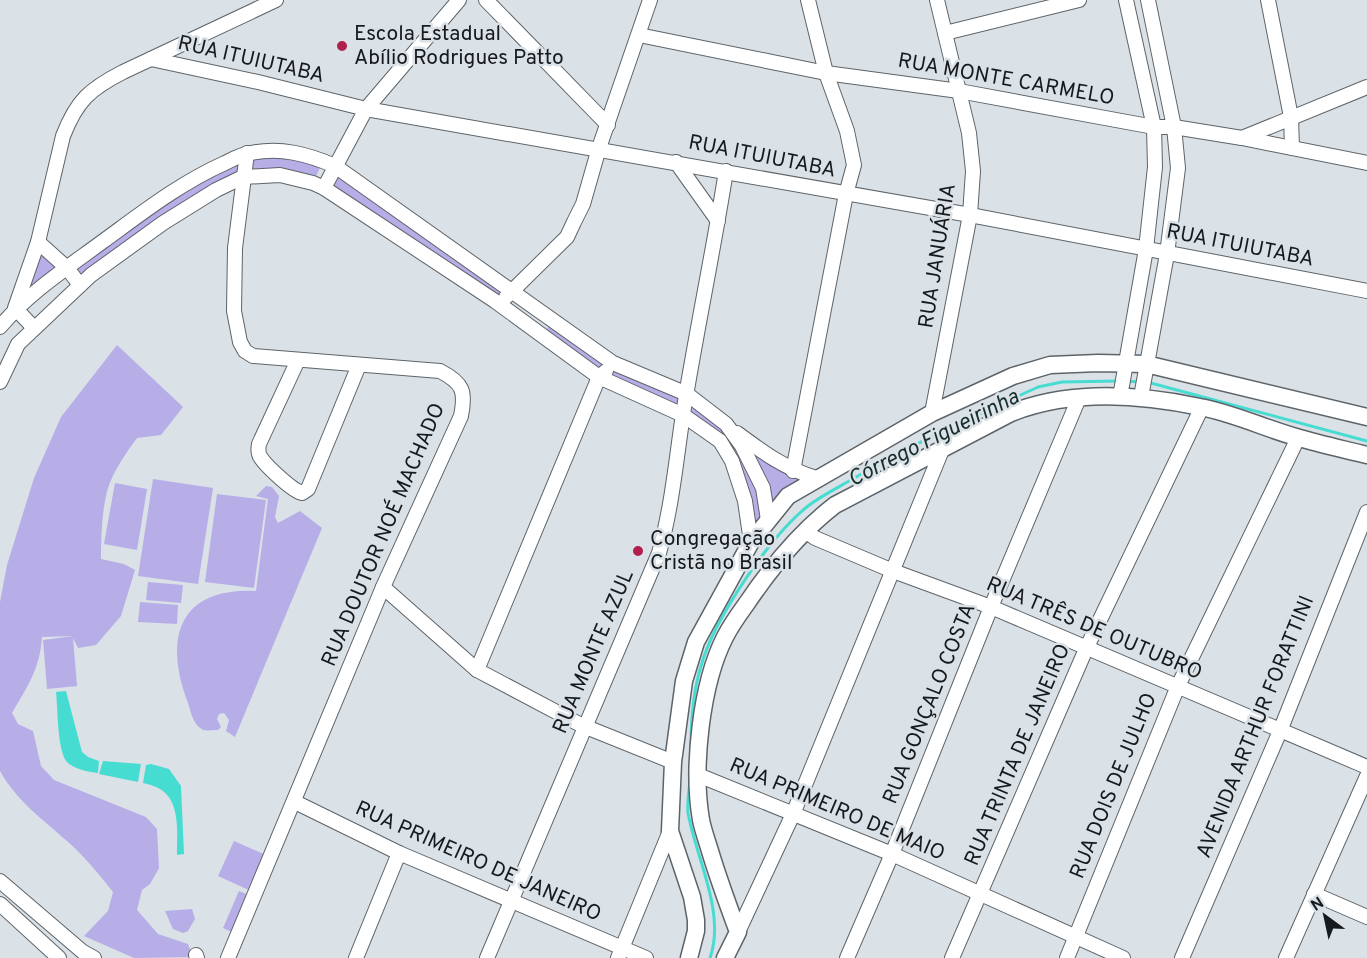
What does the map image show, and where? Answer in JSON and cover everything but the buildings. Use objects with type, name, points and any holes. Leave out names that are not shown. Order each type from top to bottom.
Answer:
[{"type":"main road","points":[[689,958],[696,931],[696,920],[692,897],[670,831],[673,762],[684,681],[696,642],[751,542],[788,496],[932,413],[1013,376],[1050,365],[1146,364],[1367,417]]},
{"type":"main road","points":[[725,958],[738,932],[718,878],[701,821],[698,775],[702,714],[725,637],[780,558],[805,531],[835,505],[1011,413],[1033,404],[1079,398],[1141,397],[1202,407],[1298,438],[1367,455]]},
{"type":"street","points":[[15,308],[38,242],[63,136],[80,102],[99,85],[276,0]]},
{"type":"street","points":[[324,188],[366,109],[459,0]]},
{"type":"street","points":[[486,0],[608,125]]},
{"type":"street","points":[[500,304],[567,237],[583,204],[650,0]]},
{"type":"street","points":[[793,471],[846,194],[854,165],[847,131],[826,73],[808,0]]},
{"type":"street","name":"RUA JANUÁRIA","points":[[932,413],[970,215],[973,171],[969,133],[937,0]]},
{"type":"street","points":[[945,33],[1079,0]]},
{"type":"street","points":[[1120,397],[1146,249],[1155,167],[1154,127],[1126,0]]},
{"type":"street","points":[[1141,397],[1167,254],[1178,168],[1174,127],[1148,0]]},
{"type":"street","points":[[1270,1],[1291,117],[1292,148]]},
{"type":"street","name":"RUA MONTE CARMELO","points":[[639,35],[826,73],[959,91],[1154,127],[1174,127],[1242,138],[1367,164]]},
{"type":"street","name":"RUA ITUIUTABA","points":[[152,59],[366,109],[600,148],[970,215],[1367,291]]},
{"type":"street","points":[[1242,138],[1367,87]]},
{"type":"street","points":[[0,327],[15,308],[67,268],[158,200],[202,173],[248,153],[279,149],[299,152],[335,166],[613,363],[687,394],[763,453],[793,471],[816,478]]},
{"type":"street","name":"RUA DOUTOR NOÉ MACHADO","points":[[228,958],[383,587],[461,416],[464,400],[463,391],[451,376],[440,371],[253,356],[245,351],[240,342],[234,311],[235,248],[248,153]]},
{"type":"street","points":[[676,162],[718,221]]},
{"type":"street","name":"RUA MONTE AZUL","points":[[487,958],[659,553],[667,525],[683,415],[726,171]]},
{"type":"street","points":[[0,382],[18,344],[34,328],[80,285],[162,222],[243,177],[280,176],[313,183],[500,304],[599,377],[683,415],[720,441],[732,461],[745,501],[751,542]]},
{"type":"street","points":[[38,242],[67,268],[80,285]]},
{"type":"street","points":[[15,308],[34,328]]},
{"type":"street","points":[[0,334],[18,344]]},
{"type":"street","points":[[298,360],[259,444],[258,451],[261,460],[299,493],[308,489],[359,364]]},
{"type":"street","points":[[477,670],[599,377],[613,363]]},
{"type":"street","name":"RUA GONÇALO COSTA","points":[[847,958],[1079,398]]},
{"type":"street","name":"RUA TRINTA DE JANEIRO","points":[[952,958],[1086,649],[1202,407]]},
{"type":"street","points":[[726,424],[742,447],[763,488],[768,520]]},
{"type":"street","name":"RUA DOIS DE JULHO","points":[[1067,958],[1178,686],[1298,438]]},
{"type":"street","points":[[738,932],[793,814],[942,450]]},
{"type":"street","name":"AVENIDA ARTHUR FORATTINI","points":[[1182,958],[1280,731],[1367,512]]},
{"type":"street","name":"RUA TRÊS DE OUTUBRO","points":[[805,531],[815,538],[893,571],[991,607],[1367,767]]},
{"type":"street","points":[[383,587],[477,670],[585,727],[673,762]]},
{"type":"street","name":"RUA PRIMEIRO DE MAIO","points":[[698,775],[892,854],[1123,958]]},
{"type":"street","points":[[1286,958],[1367,776]]},
{"type":"street","name":"RUA PRIMEIRO DE JANEIRO","points":[[295,802],[399,853],[510,901],[621,953],[646,958]]},
{"type":"street","points":[[621,953],[670,831]]},
{"type":"street","points":[[356,958],[399,853]]},
{"type":"street","points":[[0,881],[94,958]]},
{"type":"street","points":[[1314,894],[1367,916]]},
{"type":"street","points":[[0,904],[59,958]]},
{"type":"shaded area","points":[[247,153],[323,161],[313,183],[243,177],[80,285],[67,269],[15,308],[38,242],[67,268],[117,231]]},
{"type":"shaded area","points":[[335,166],[511,291],[499,304],[324,188]]},
{"type":"shaded area","points":[[554,320],[613,363],[687,394],[683,415],[599,377],[542,335]]},
{"type":"shaded area","points":[[117,345],[183,407],[161,435],[137,438],[117,468],[108,488],[103,514],[101,559],[124,564],[135,570],[121,616],[96,645],[78,648],[73,638],[77,686],[47,689],[43,640],[73,636],[42,637],[36,668],[12,713],[18,724],[33,731],[41,766],[54,780],[146,817],[157,829],[159,868],[150,884],[142,890],[137,910],[158,934],[188,944],[193,957],[134,958],[84,936],[108,911],[113,892],[79,853],[22,800],[0,771],[0,602],[7,565],[34,478],[61,417]]},
{"type":"shaded area","points":[[695,398],[737,433],[816,478],[751,542],[732,461],[690,418]]},
{"type":"shaded area","points":[[153,479],[213,488],[198,584],[138,576]]},
{"type":"shaded area","points":[[115,483],[147,489],[137,550],[104,544]]},
{"type":"shaded area","points":[[266,486],[272,487],[279,496],[275,517],[278,523],[300,511],[322,528],[235,737],[226,731],[229,720],[224,713],[219,714],[217,719],[221,727],[218,730],[204,730],[195,722],[181,679],[177,658],[178,638],[184,621],[194,608],[209,598],[230,592],[256,591],[268,499],[256,496]]},
{"type":"shaded area","points":[[217,494],[266,500],[254,588],[205,582]]},
{"type":"shaded area","points":[[148,582],[183,585],[181,603],[146,600]]},
{"type":"shaded area","points":[[140,602],[178,605],[177,624],[138,622]]},
{"type":"shaded area","points":[[66,691],[82,752],[99,761],[98,773],[73,767],[67,762],[61,749],[56,692]]},
{"type":"shaded area","points":[[103,761],[141,764],[138,782],[99,774]]},
{"type":"shaded area","points":[[151,764],[169,769],[181,786],[184,854],[177,855],[177,828],[172,802],[160,789],[143,783],[146,765]]},
{"type":"shaded area","points":[[234,841],[268,856],[251,891],[218,876]]},
{"type":"shaded area","points":[[239,891],[249,895],[232,932],[223,928]]},
{"type":"shaded area","points":[[192,909],[195,919],[188,931],[183,933],[173,929],[165,911]]},
{"type":"waterway","name":"Córrego Figueirinha","points":[[691,747],[696,686],[701,666],[718,625],[761,557],[808,506],[897,454],[1038,387],[1062,382],[1119,381]]},
{"type":"waterway","name":"Córrego Figueirinha","points":[[1126,381],[1140,382]]},
{"type":"waterway","name":"Córrego Figueirinha","points":[[1147,382],[1367,441]]},
{"type":"waterway","name":"Córrego Figueirinha","points":[[690,781],[688,813],[712,904],[714,941],[710,958]]},
{"type":"place","name":"Escola Estadual Abílio Rodrigues Patto","points":[[342,46]]},
{"type":"place","name":"Congregação Cristã no Brasil","points":[[638,551]]}]
